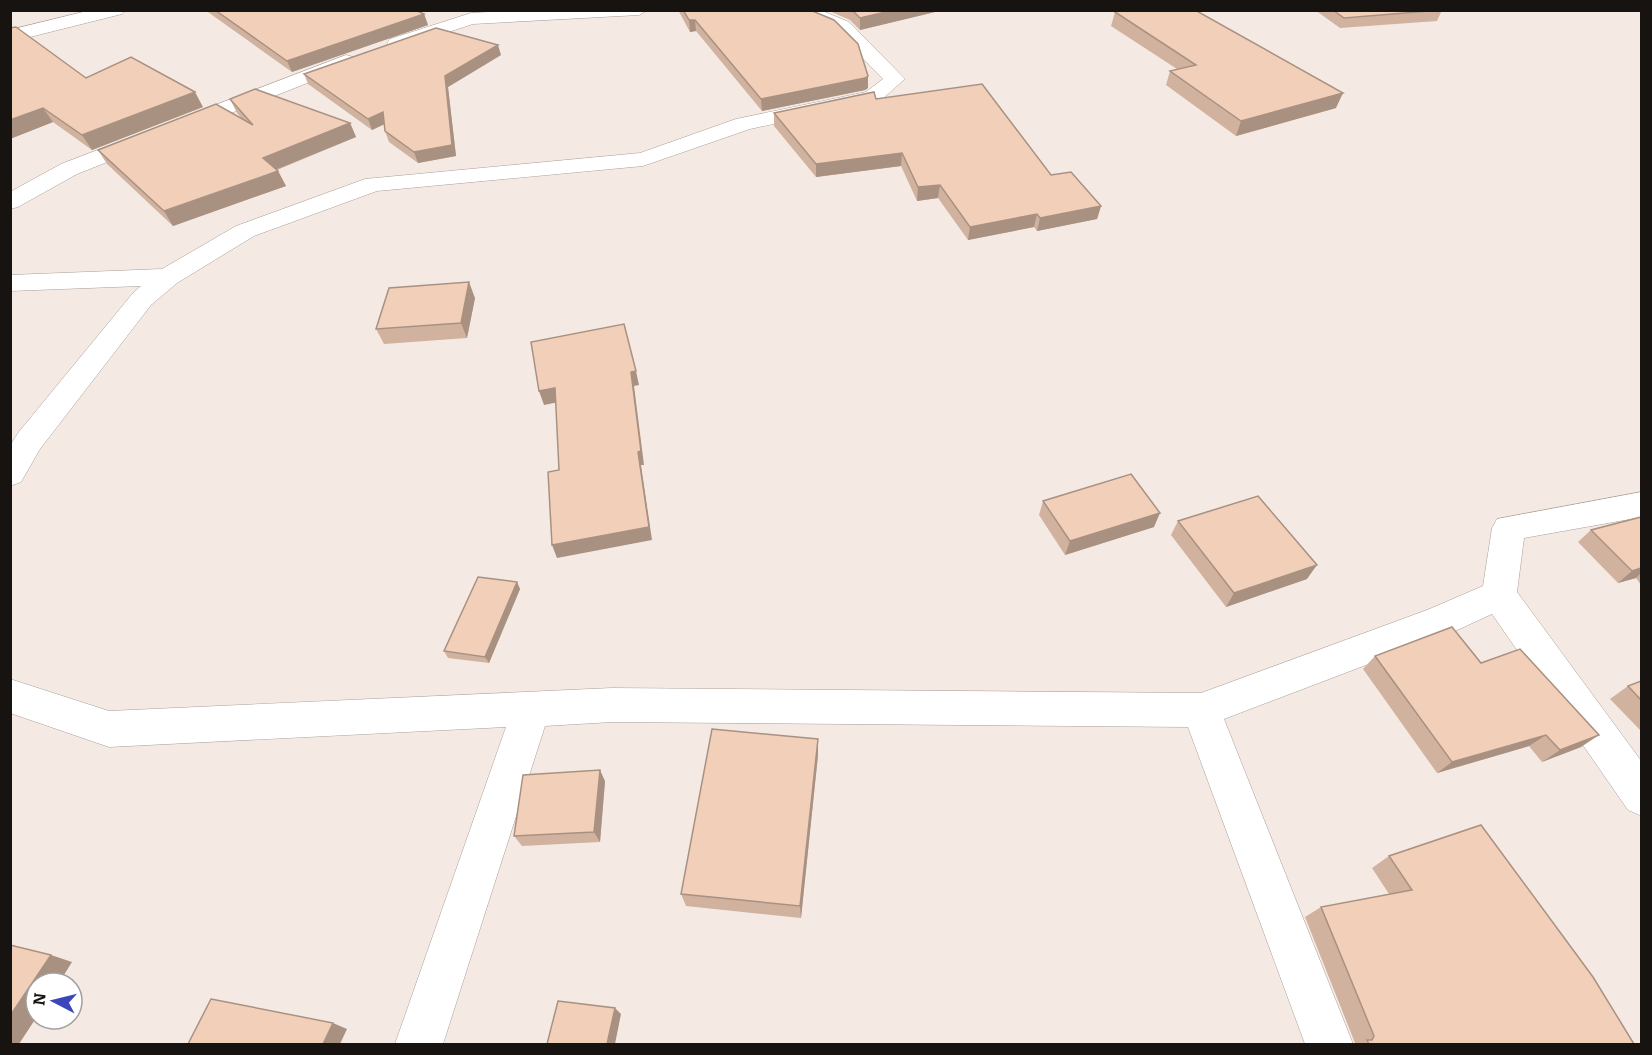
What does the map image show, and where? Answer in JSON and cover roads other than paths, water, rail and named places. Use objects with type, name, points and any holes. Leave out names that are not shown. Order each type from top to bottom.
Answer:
[{"type":"street","points":[[10,36],[116,10]]},
{"type":"street","points":[[440,10],[471,19]]},
{"type":"street","points":[[10,202],[69,169],[374,51],[471,19],[639,10]]},
{"type":"street","points":[[10,474],[29,441],[142,298],[168,277],[245,231],[373,184],[643,159],[744,124],[873,98],[895,79],[842,26],[805,11]]},
{"type":"street","points":[[10,283],[168,277]]},
{"type":"street","points":[[1641,504],[1509,528],[1500,595],[1641,796]]},
{"type":"street","points":[[10,696],[108,729],[612,705],[1201,710],[1440,621],[1500,595]]},
{"type":"street","points":[[418,1044],[532,708]]},
{"type":"street","points":[[1201,710],[1329,1044]]}]
